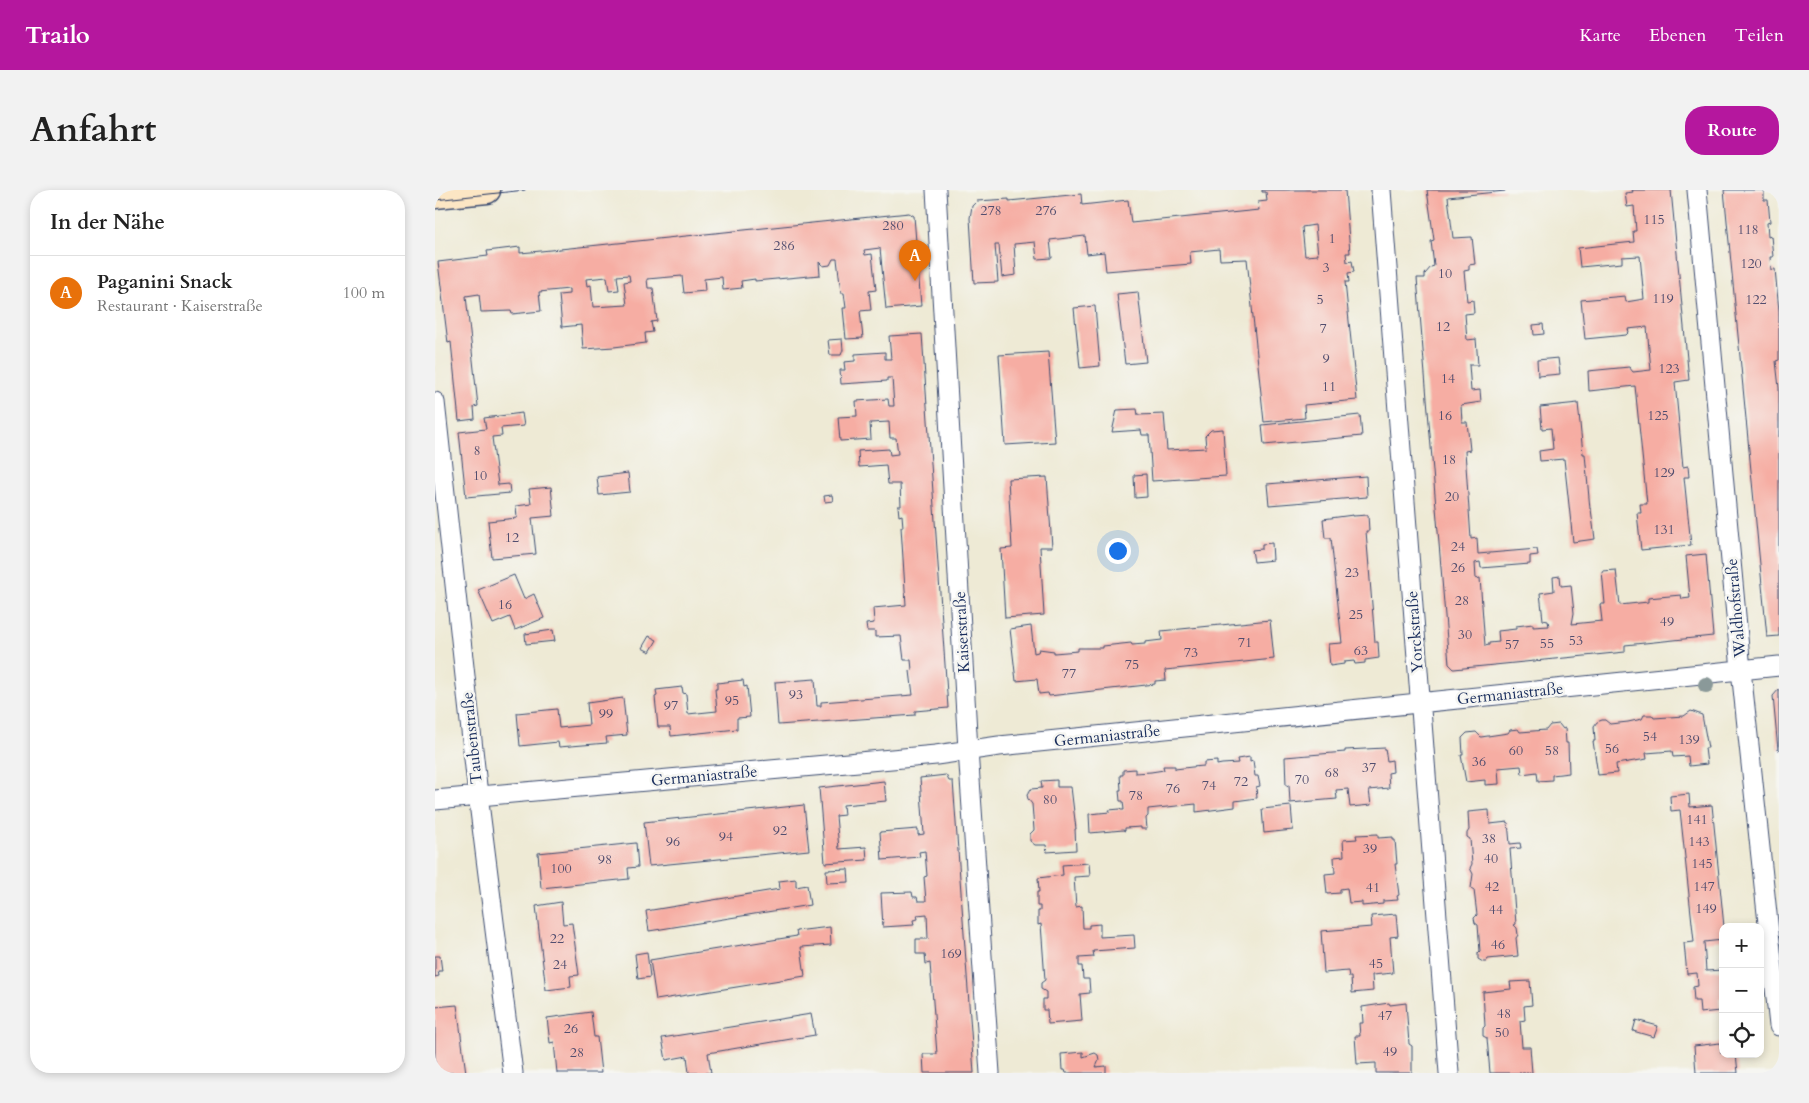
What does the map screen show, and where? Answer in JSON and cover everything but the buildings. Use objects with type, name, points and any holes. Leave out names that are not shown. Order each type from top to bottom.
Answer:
[{"type":"main road","points":[[435,195],[487,190]]},
{"type":"street","name":"Kaiserstraße","points":[[936,190],[967,750],[991,1073]]},
{"type":"street","name":"Yorckstraße","points":[[1381,190],[1449,1073]]},
{"type":"street","name":"Waldhofstraße","points":[[1697,190],[1741,670],[1779,1026]]},
{"type":"street","name":"Taubenstraße","points":[[435,402],[477,795],[513,1073]]},
{"type":"street","name":"Germaniastraße","points":[[435,800],[936,755],[967,750],[1420,702],[1779,666]]},
{"type":"tram line","points":[[435,200],[525,190]]},
{"type":"place","name":"Paganini Snack","points":[[915,281]]}]
